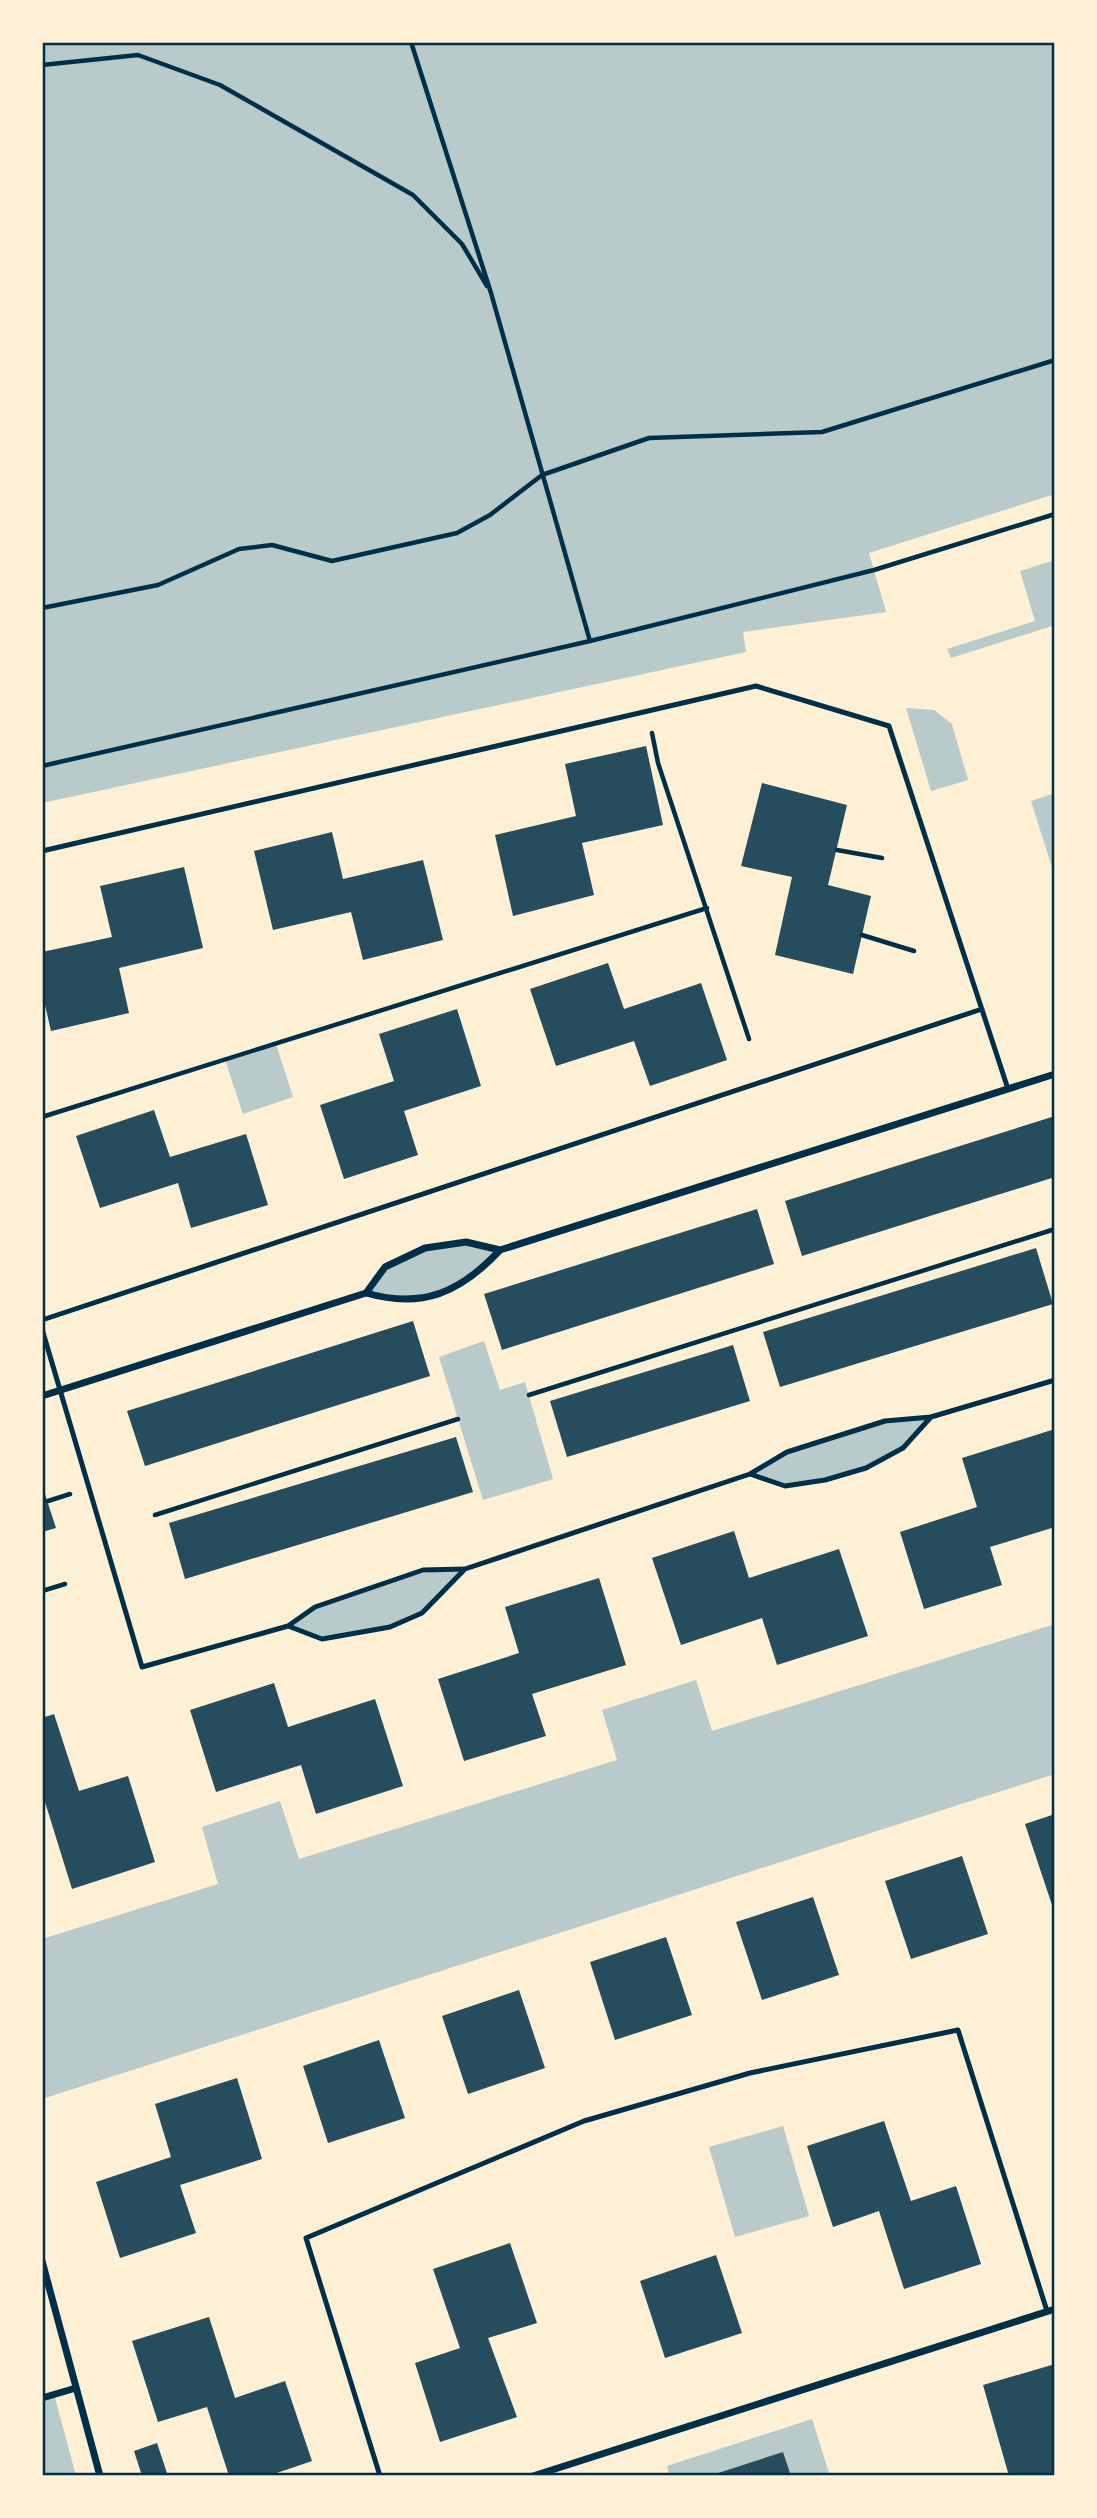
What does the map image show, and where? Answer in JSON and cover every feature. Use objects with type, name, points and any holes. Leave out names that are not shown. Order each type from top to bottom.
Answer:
[{"type":"street","points":[[42,1396],[366,1293],[396,1301],[440,1294],[475,1277],[500,1250],[1055,1074]]},
{"type":"street","points":[[366,1293],[385,1267],[425,1248],[466,1242],[500,1250]]},
{"type":"street","points":[[42,2261],[100,2476]]},
{"type":"street","points":[[533,2476],[1051,2310]]},
{"type":"street","points":[[42,2398],[76,2388]]},
{"type":"lane","points":[[42,851],[757,686],[889,726],[1008,1089]]},
{"type":"lane","points":[[42,1320],[982,1009]]},
{"type":"lane","points":[[42,1329],[142,1667],[288,1626],[315,1606],[423,1570],[465,1569],[750,1474],[787,1451],[885,1421],[931,1417],[1055,1380]]},
{"type":"lane","points":[[750,1474],[785,1486],[825,1480],[866,1468],[903,1448],[931,1417]]},
{"type":"lane","points":[[288,1626],[322,1639],[390,1627],[422,1613],[465,1569]]},
{"type":"lane","points":[[380,2476],[306,2238],[584,2121],[750,2073],[958,2030],[1051,2310]]},
{"type":"path","points":[[411,42],[491,293],[590,641]]},
{"type":"path","points":[[42,65],[138,55],[220,85],[413,195],[462,244],[491,293]]},
{"type":"path","points":[[42,608],[158,585],[239,549],[272,545],[332,561],[457,533],[490,515],[542,475],[649,438],[822,432],[1055,360]]},
{"type":"path","points":[[42,766],[590,641],[874,570],[1055,514]]},
{"type":"path","points":[[647,712],[658,763],[749,1039]]},
{"type":"path","points":[[836,850],[882,858]]},
{"type":"path","points":[[42,1117],[707,908]]},
{"type":"path","points":[[862,935],[914,951]]},
{"type":"path","points":[[529,1395],[1055,1229]]},
{"type":"path","points":[[155,1515],[458,1419]]},
{"type":"path","points":[[48,1501],[70,1494]]},
{"type":"path","points":[[42,1591],[65,1584]]},
{"type":"shaded area","points":[[42,42],[1055,42],[1055,494],[869,553],[886,612],[743,632],[746,652],[42,803]]},
{"type":"shaded area","points":[[1055,560],[1055,625],[951,658],[947,649],[1035,621],[1020,571]]},
{"type":"shaded area","points":[[906,708],[934,710],[952,724],[968,780],[931,791]]},
{"type":"shaded area","points":[[1055,793],[1055,877],[1031,801]]},
{"type":"shaded area","points":[[276,1044],[293,1097],[243,1114],[225,1060]]},
{"type":"shaded area","points":[[466,1242],[500,1250],[455,1287],[422,1298],[386,1298],[366,1293],[385,1267],[425,1248]]},
{"type":"shaded area","points":[[484,1341],[500,1390],[525,1382],[553,1479],[483,1500],[439,1357]]},
{"type":"shaded area","points":[[931,1417],[903,1448],[866,1468],[825,1480],[785,1486],[750,1474],[787,1452],[885,1421]]},
{"type":"shaded area","points":[[465,1569],[422,1613],[390,1627],[322,1639],[288,1626],[327,1602],[372,1585],[395,1578]]},
{"type":"shaded area","points":[[1055,1624],[1055,1774],[42,2099],[42,1939],[218,1884],[202,1827],[280,1801],[299,1859],[617,1760],[602,1710],[696,1680],[712,1731]]},
{"type":"shaded area","points":[[783,2126],[809,2216],[735,2237],[709,2147]]},
{"type":"shaded area","points":[[54,2394],[76,2476],[42,2476],[42,2398]]},
{"type":"shaded area","points":[[812,2419],[830,2476],[670,2476],[667,2466]]},
{"type":"building","points":[[646,746],[663,825],[582,843],[594,895],[513,916],[495,835],[576,816],[565,764]]},
{"type":"building","points":[[762,783],[847,805],[828,885],[871,896],[853,974],[775,955],[792,877],[741,866]]},
{"type":"building","points":[[332,832],[343,879],[423,860],[443,940],[363,960],[351,912],[273,930],[254,851]]},
{"type":"building","points":[[184,867],[203,948],[119,968],[129,1013],[51,1031],[42,992],[42,952],[112,937],[100,886]]},
{"type":"building","points":[[608,963],[624,1009],[701,983],[727,1060],[650,1086],[634,1041],[556,1066],[530,989]]},
{"type":"building","points":[[457,1009],[481,1086],[404,1111],[418,1155],[344,1179],[320,1105],[394,1081],[379,1034]]},
{"type":"building","points":[[154,1110],[170,1157],[246,1134],[268,1205],[191,1228],[178,1183],[100,1208],[76,1136]]},
{"type":"building","points":[[1055,1116],[1055,1177],[802,1256],[785,1201]]},
{"type":"building","points":[[757,1209],[774,1264],[502,1350],[484,1294]]},
{"type":"building","points":[[1036,1248],[1053,1304],[780,1387],[763,1332]]},
{"type":"building","points":[[413,1321],[430,1376],[145,1466],[127,1411]]},
{"type":"building","points":[[733,1345],[750,1401],[567,1457],[550,1401]]},
{"type":"building","points":[[1055,1429],[1055,1527],[990,1547],[1002,1585],[924,1609],[900,1532],[977,1507],[962,1458]]},
{"type":"building","points":[[456,1437],[473,1492],[185,1579],[169,1523]]},
{"type":"building","points":[[42,1485],[56,1528],[42,1532]]},
{"type":"building","points":[[734,1531],[749,1578],[839,1549],[868,1636],[777,1665],[762,1618],[681,1645],[652,1558]]},
{"type":"building","points":[[599,1578],[626,1665],[532,1694],[546,1736],[464,1761],[438,1679],[519,1653],[505,1607]]},
{"type":"building","points":[[274,1683],[288,1727],[375,1699],[403,1786],[316,1814],[301,1765],[216,1792],[190,1710]]},
{"type":"building","points":[[54,1714],[79,1791],[128,1776],[155,1862],[72,1889],[45,1802],[42,1803],[42,1718]]},
{"type":"building","points":[[1055,1814],[1055,1904],[1052,1905],[1025,1824]]},
{"type":"building","points":[[962,1856],[988,1934],[911,1959],[885,1881]]},
{"type":"building","points":[[813,1897],[839,1975],[762,2000],[736,1922]]},
{"type":"building","points":[[666,1937],[692,2015],[615,2040],[590,1962]]},
{"type":"building","points":[[519,1990],[545,2068],[468,2094],[442,2016]]},
{"type":"building","points":[[379,2040],[405,2118],[328,2143],[303,2066]]},
{"type":"building","points":[[237,2078],[262,2159],[180,2185],[196,2233],[120,2258],[96,2182],[171,2157],[155,2104]]},
{"type":"building","points":[[884,2121],[911,2201],[956,2186],[981,2264],[904,2289],[879,2211],[833,2227],[807,2146]]},
{"type":"building","points":[[510,2243],[537,2323],[488,2338],[517,2417],[440,2442],[415,2363],[460,2348],[433,2269]]},
{"type":"building","points":[[716,2255],[742,2333],[665,2358],[640,2281]]},
{"type":"building","points":[[209,2317],[235,2398],[285,2381],[312,2461],[268,2476],[229,2476],[207,2407],[158,2422],[132,2341]]},
{"type":"building","points":[[1055,2364],[1055,2476],[1009,2476],[983,2385]]},
{"type":"building","points":[[157,2443],[168,2476],[142,2476],[134,2451]]},
{"type":"building","points":[[783,2452],[791,2476],[712,2476],[712,2475]]}]
